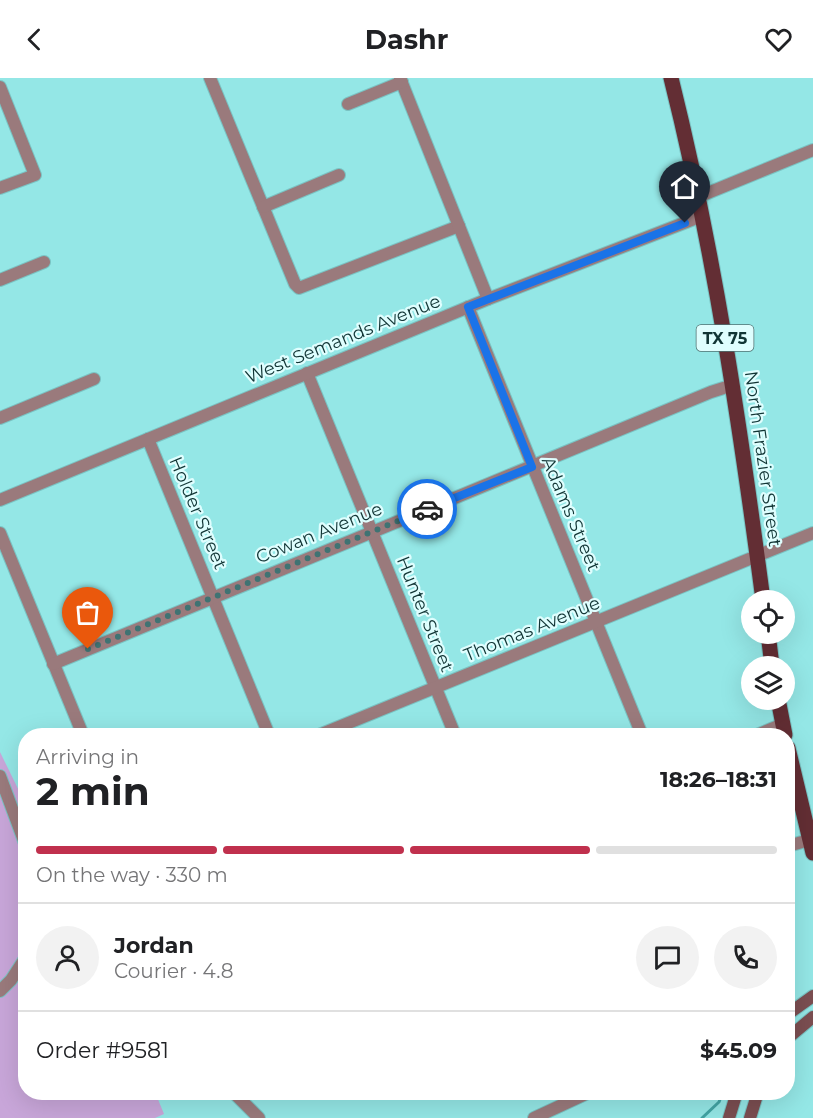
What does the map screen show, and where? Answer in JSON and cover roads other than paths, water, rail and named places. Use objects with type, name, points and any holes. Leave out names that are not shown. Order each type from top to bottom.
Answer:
[{"type":"main road","name":"North Frazier Street","points":[[671,78],[702,216],[733,385],[762,590]]},
{"type":"main road","points":[[780,710],[784,728]]},
{"type":"main road","points":[[795,778],[811,847]]},
{"type":"street","points":[[210,78],[295,284],[304,288],[459,226]]},
{"type":"street","points":[[348,104],[401,80],[488,299]]},
{"type":"street","points":[[0,87],[35,175],[0,188]]},
{"type":"street","points":[[698,197],[813,150]]},
{"type":"street","points":[[263,207],[339,175]]},
{"type":"street","name":"West Semands Avenue","points":[[0,500],[468,307],[702,216]]},
{"type":"street","points":[[0,280],[44,262]]},
{"type":"street","name":"Adams Street","points":[[468,307],[597,622],[598,632],[639,728]]},
{"type":"street","name":"Hunter Street","points":[[307,374],[452,728]]},
{"type":"street","points":[[0,418],[94,379]]},
{"type":"street","name":"Cowan Avenue","points":[[53,664],[213,596],[733,385]]},
{"type":"street","name":"Holder Street","points":[[148,439],[266,728]]},
{"type":"street","points":[[0,533],[80,728]]},
{"type":"street","name":"Thomas Avenue","points":[[336,728],[813,533]]},
{"type":"street","points":[[0,776],[18,824]]},
{"type":"street","points":[[795,846],[811,847]]},
{"type":"street","points":[[0,991],[18,969]]},
{"type":"street","points":[[795,1009],[813,996]]},
{"type":"street","points":[[795,1032],[813,1017]]},
{"type":"street","points":[[241,1100],[259,1118]]},
{"type":"street","points":[[534,1118],[573,1100]]},
{"type":"street","points":[[729,1118],[735,1100]]},
{"type":"street","points":[[750,1118],[756,1100]]},
{"type":"waterway","points":[[702,1118],[720,1100]]}]
